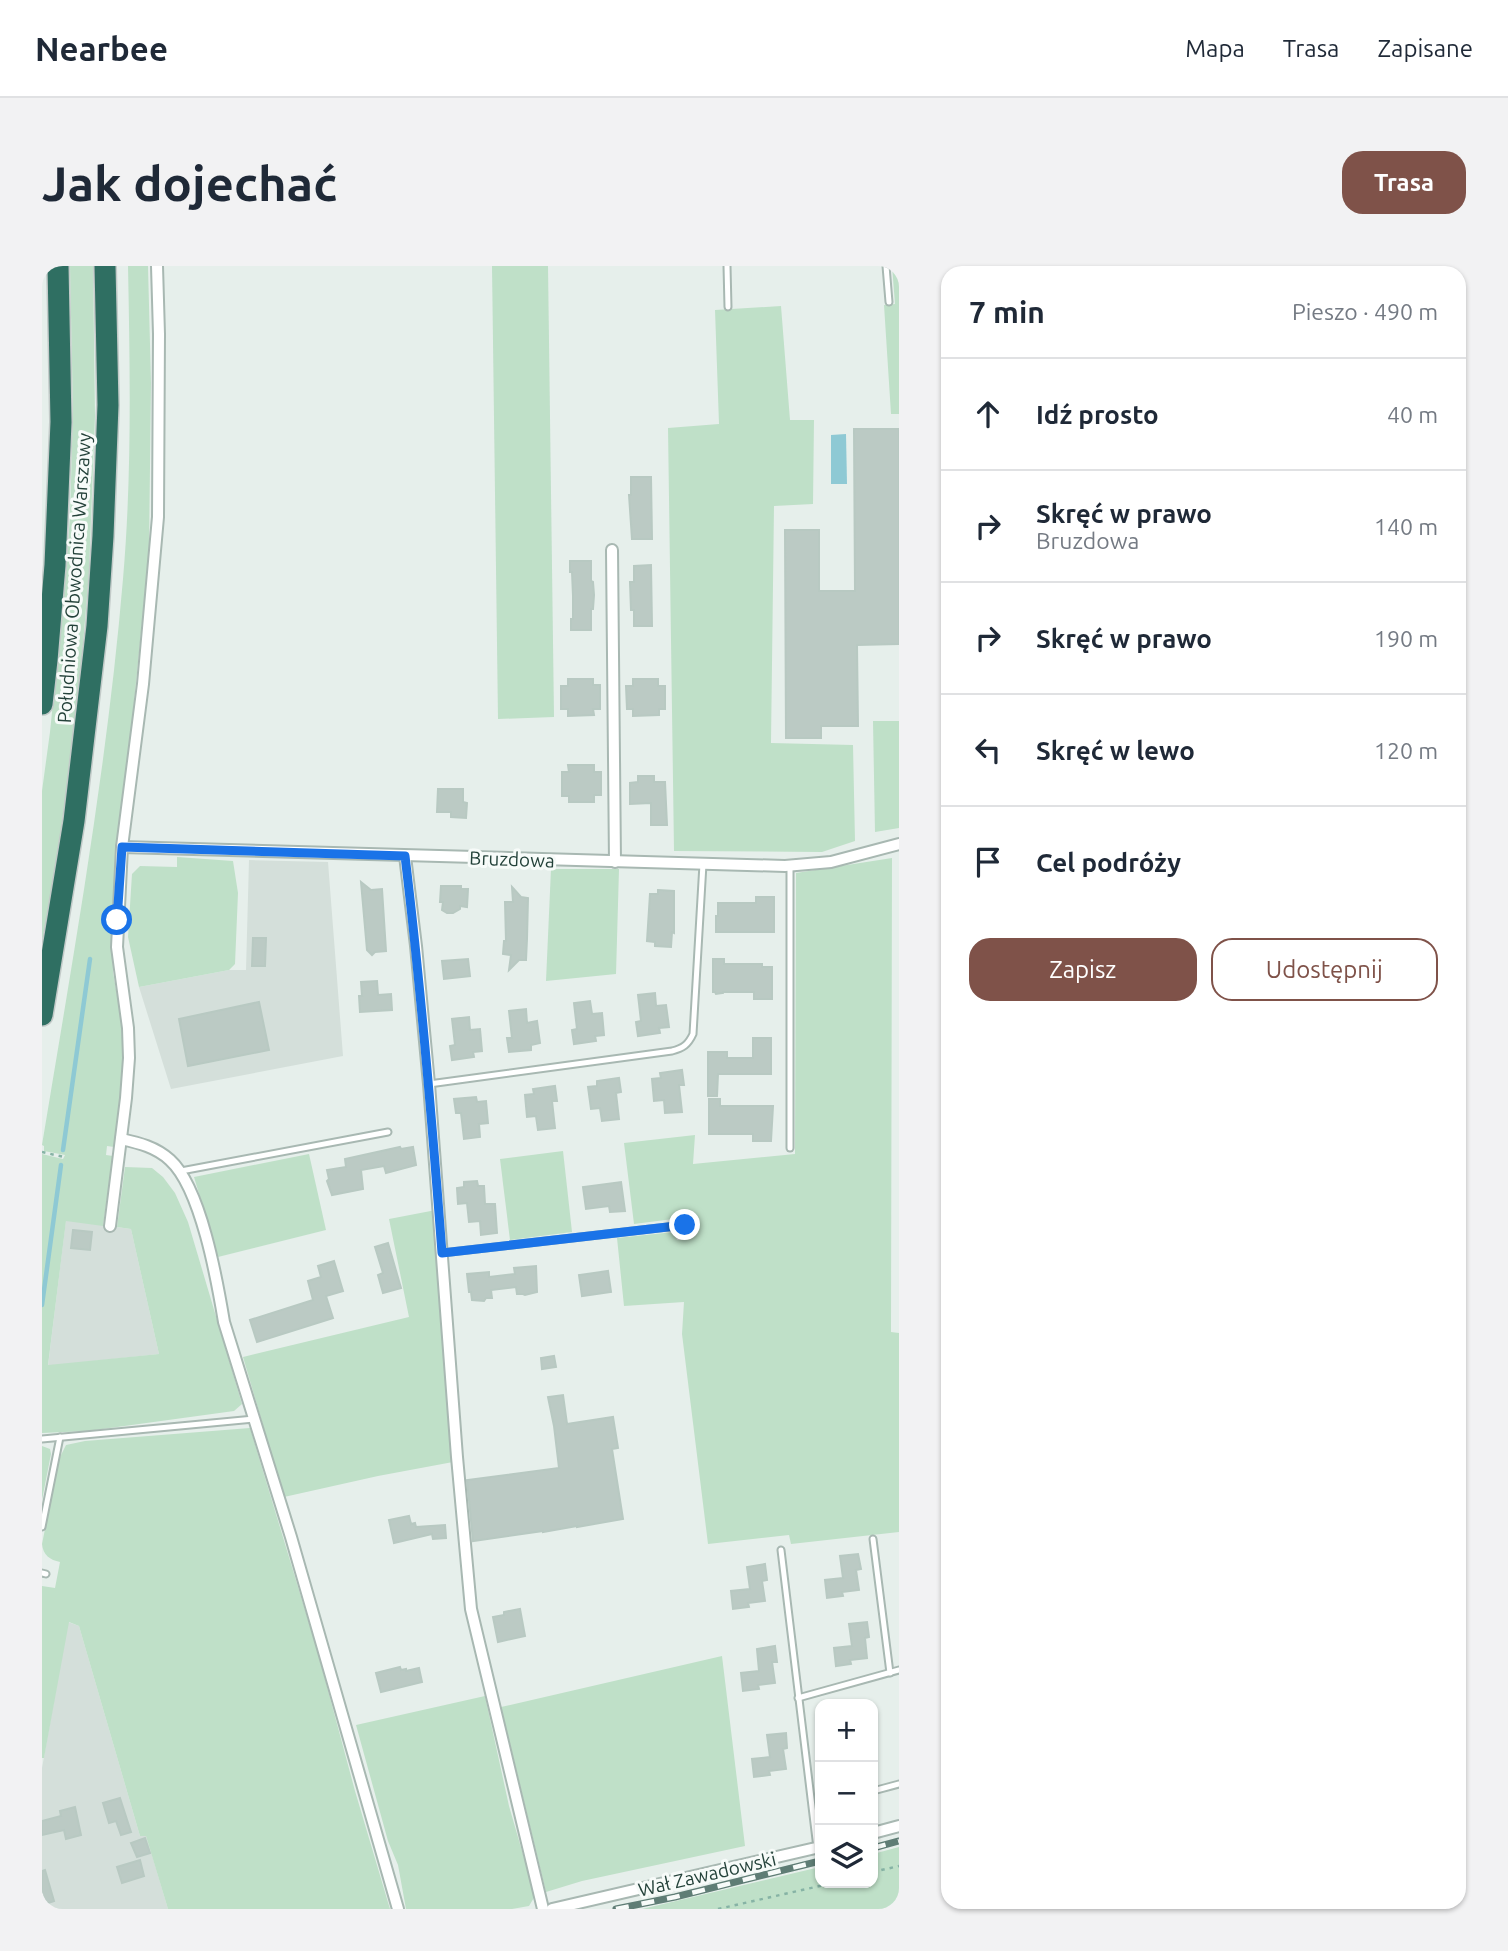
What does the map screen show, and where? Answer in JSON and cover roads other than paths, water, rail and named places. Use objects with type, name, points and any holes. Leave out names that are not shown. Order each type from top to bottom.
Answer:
[{"type":"highway","name":"Południowa Obwodnica Warszawy","points":[[42,704],[55,565],[61,422],[58,266]]},
{"type":"highway","name":"Południowa Obwodnica Warszawy","points":[[42,1015],[74,821],[97,626],[108,405],[105,266]]},
{"type":"street","points":[[110,1226],[127,1098],[129,1058],[128,1028],[117,947],[122,847],[143,684],[158,517],[157,266]]},
{"type":"street","points":[[612,550],[615,862]]},
{"type":"street","name":"Bruzdowa","points":[[122,847],[790,866],[831,862],[899,844]]},
{"type":"street","points":[[405,856],[429,1084],[471,1609],[543,1909]]},
{"type":"street","points":[[121,1139],[160,1152],[181,1171],[191,1189],[199,1212],[224,1322],[291,1537],[398,1909]]},
{"type":"street","points":[[878,1832],[899,1826]]},
{"type":"street","name":"Wał Zawadowski","points":[[552,1909],[815,1849]]},
{"type":"lane","points":[[727,266],[728,307]]},
{"type":"lane","points":[[886,266],[888,302]]},
{"type":"lane","points":[[429,1084],[672,1051],[687,1045],[694,1034],[703,864]]},
{"type":"lane","points":[[790,866],[790,1149]]},
{"type":"lane","points":[[181,1171],[388,1132]]},
{"type":"lane","points":[[442,1253],[685,1225]]},
{"type":"lane","points":[[42,1438],[254,1419]]},
{"type":"lane","points":[[42,1527],[60,1437]]},
{"type":"lane","points":[[873,1539],[890,1673]]},
{"type":"lane","points":[[781,1550],[815,1831]]},
{"type":"lane","points":[[798,1698],[899,1670]]},
{"type":"lane","points":[[878,1790],[899,1784]]},
{"type":"lane","points":[[811,1808],[815,1807]]},
{"type":"water","points":[[846,434],[847,484],[831,484],[831,435]]},
{"type":"waterway","points":[[63,1150],[90,959]]},
{"type":"waterway","points":[[42,1305],[61,1165]]},
{"type":"railway","points":[[878,1847],[899,1841]]},
{"type":"railway","points":[[616,1909],[815,1862]]}]
